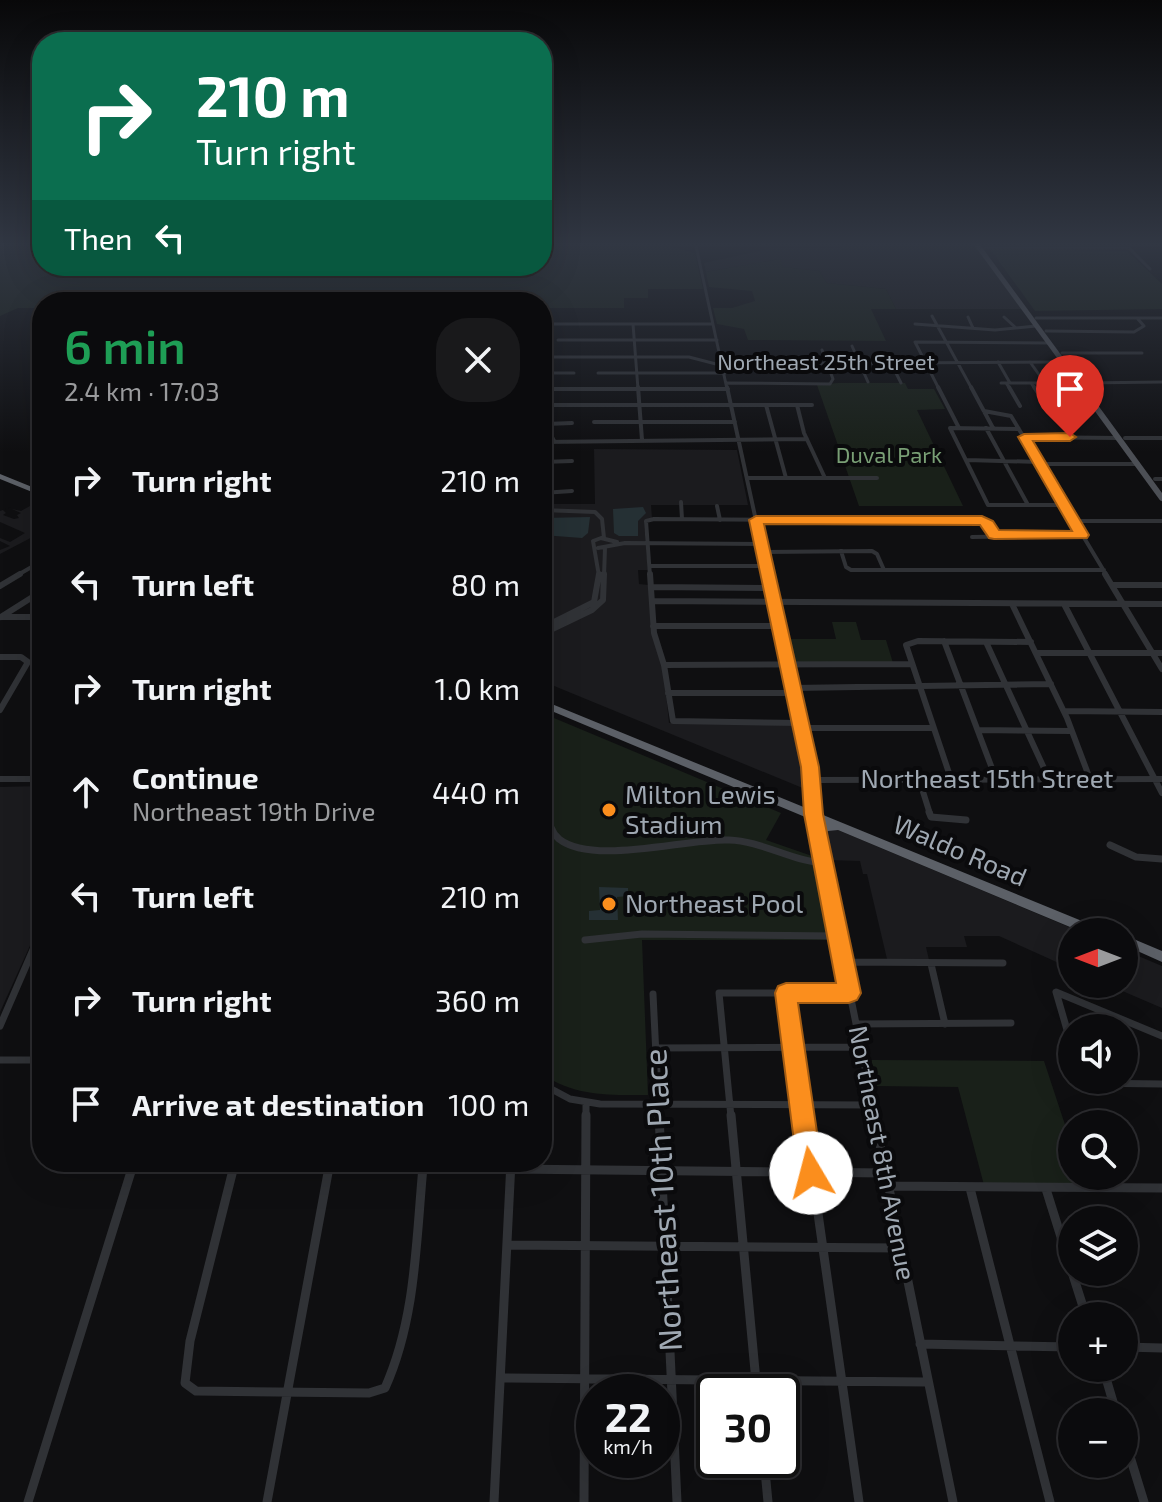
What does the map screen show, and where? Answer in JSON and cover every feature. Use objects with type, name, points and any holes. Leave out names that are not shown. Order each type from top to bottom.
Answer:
[{"type":"highway","points":[[0,477],[32,491]]},
{"type":"highway","name":"Waldo Road","points":[[552,707],[1064,918]]},
{"type":"highway","name":"Waldo Road","points":[[552,713],[754,798],[796,812],[813,814]]},
{"type":"highway","points":[[818,838],[825,827],[844,826]]},
{"type":"highway","points":[[1138,947],[1162,959]]},
{"type":"highway","points":[[1138,951],[1162,959]]},
{"type":"main road","points":[[1030,312],[1162,489]]},
{"type":"main road","points":[[1155,478],[1162,498]]},
{"type":"street","name":"Northeast 8th Avenue","points":[[710,312],[781,626],[811,780],[813,814],[951,1501]]},
{"type":"street","points":[[932,316],[993,428]]},
{"type":"street","points":[[968,317],[973,328]]},
{"type":"street","points":[[1004,317],[1016,328]]},
{"type":"street","points":[[1034,318],[1162,318]]},
{"type":"street","points":[[915,324],[1005,330],[1041,328],[1134,332],[1144,326],[1137,318]]},
{"type":"street","points":[[552,324],[713,324]]},
{"type":"street","points":[[633,324],[642,440]]},
{"type":"street","points":[[1005,330],[1012,343]]},
{"type":"street","points":[[558,340],[717,340]]},
{"type":"street","points":[[959,428],[923,363],[915,342],[1052,343]]},
{"type":"street","points":[[852,346],[868,382]]},
{"type":"street","points":[[552,389],[832,382],[822,350]]},
{"type":"street","points":[[1060,353],[1142,353]]},
{"type":"street","name":"Northeast 25th Street","points":[[552,357],[689,357],[723,364],[1066,362]]},
{"type":"street","points":[[998,362],[1020,406]]},
{"type":"street","points":[[1030,362],[1045,383]]},
{"type":"street","points":[[891,363],[901,383]]},
{"type":"street","points":[[552,373],[574,373]]},
{"type":"street","points":[[598,373],[725,373]]},
{"type":"street","points":[[1082,383],[1162,382]]},
{"type":"street","points":[[1006,383],[1056,383],[1070,403]]},
{"type":"street","points":[[1031,383],[1044,402]]},
{"type":"street","points":[[552,405],[812,405]]},
{"type":"street","points":[[766,405],[786,478]]},
{"type":"street","points":[[797,405],[807,439],[825,478]]},
{"type":"street","points":[[984,411],[1009,414],[1162,669]]},
{"type":"street","points":[[594,422],[735,422]]},
{"type":"street","points":[[552,424],[572,423]]},
{"type":"street","points":[[1019,429],[950,428],[988,505],[1064,505]]},
{"type":"street","points":[[986,428],[1028,505]]},
{"type":"street","points":[[552,437],[554,441],[807,439]]},
{"type":"street","points":[[1024,437],[1162,438]]},
{"type":"street","points":[[967,460],[1141,464]]},
{"type":"street","points":[[552,462],[572,461]]},
{"type":"street","points":[[747,478],[877,478]]},
{"type":"street","points":[[552,492],[572,491]]},
{"type":"street","points":[[681,502],[682,519]]},
{"type":"street","points":[[717,506],[720,520]]},
{"type":"street","points":[[552,510],[595,512],[601,517],[604,543],[603,600],[592,610],[552,626]]},
{"type":"street","points":[[933,728],[673,721],[664,665],[653,626],[646,524],[648,520],[682,519],[985,521],[994,535]]},
{"type":"street","points":[[1074,521],[1162,521]]},
{"type":"street","points":[[972,537],[1082,535]]},
{"type":"street","points":[[604,543],[762,544]]},
{"type":"street","points":[[841,551],[848,569],[1104,570]]},
{"type":"street","points":[[764,552],[872,551],[877,554],[884,570]]},
{"type":"street","points":[[0,586],[32,565]]},
{"type":"street","points":[[650,566],[767,566]]},
{"type":"street","points":[[1113,585],[1162,585]]},
{"type":"street","points":[[651,587],[773,588]]},
{"type":"street","points":[[0,617],[32,597]]},
{"type":"street","points":[[652,601],[1162,604]]},
{"type":"street","points":[[1012,604],[1064,711],[1090,779]]},
{"type":"street","points":[[1064,604],[1119,712],[1158,779],[1162,793]]},
{"type":"street","points":[[0,617],[32,617]]},
{"type":"street","points":[[653,626],[781,626]]},
{"type":"street","points":[[951,779],[907,644],[944,641],[1031,642]]},
{"type":"street","points":[[944,641],[996,779]]},
{"type":"street","points":[[986,642],[1049,779]]},
{"type":"street","points":[[1036,653],[1162,653]]},
{"type":"street","points":[[0,657],[26,658],[28,662],[0,710]]},
{"type":"street","points":[[664,665],[912,664]]},
{"type":"street","points":[[668,693],[1051,684]]},
{"type":"street","points":[[0,694],[9,694]]},
{"type":"street","points":[[1064,711],[1162,712]]},
{"type":"street","points":[[979,730],[1071,731]]},
{"type":"street","points":[[0,779],[32,779]]},
{"type":"street","points":[[919,779],[929,813],[936,820],[966,820]]},
{"type":"street","name":"Northeast 15th Street","points":[[811,780],[1158,779]]},
{"type":"street","points":[[552,832],[576,847],[658,847],[730,840],[755,845],[790,860],[824,863]]},
{"type":"street","points":[[1110,845],[1136,857],[1162,859]]},
{"type":"street","points":[[585,940],[642,934],[838,936]]},
{"type":"street","points":[[0,1026],[32,952]]},
{"type":"street","points":[[843,962],[1003,963]]},
{"type":"street","points":[[931,964],[945,1024]]},
{"type":"street","points":[[1062,1014],[1056,992],[1109,1014]]},
{"type":"street","points":[[756,1374],[719,993],[849,993]]},
{"type":"street","points":[[786,993],[859,1502]]},
{"type":"street","name":"Northeast 10th Place","points":[[653,994],[671,1374]]},
{"type":"street","points":[[856,1024],[1011,1023]]},
{"type":"street","points":[[1138,1026],[1162,1036]]},
{"type":"street","points":[[656,1048],[860,1047]]},
{"type":"street","points":[[0,1060],[32,1060]]},
{"type":"street","points":[[1138,1083],[1162,1084]]},
{"type":"street","points":[[552,1089],[586,1103],[872,1105]]},
{"type":"street","points":[[584,1374],[586,1103]]},
{"type":"street","points":[[552,1169],[662,1173],[886,1173]]},
{"type":"street","points":[[28,1502],[131,1172]]},
{"type":"street","points":[[232,1172],[190,1341],[185,1383],[196,1391],[369,1393],[386,1387],[394,1371],[403,1337],[422,1172]]},
{"type":"street","points":[[267,1502],[328,1172]]},
{"type":"street","points":[[494,1502],[511,1172]]},
{"type":"street","points":[[888,1186],[1162,1188]]},
{"type":"street","points":[[970,1188],[1050,1502]]},
{"type":"street","points":[[1046,1189],[1058,1227]]},
{"type":"street","points":[[507,1245],[901,1248]]},
{"type":"street","points":[[920,1344],[1058,1347]]},
{"type":"street","points":[[1138,1347],[1162,1348]]},
{"type":"street","points":[[501,1378],[576,1380]]},
{"type":"street","points":[[800,1384],[927,1382]]},
{"type":"street","points":[[584,1478],[584,1502]]},
{"type":"street","name":"Northeast 10th Place","points":[[676,1478],[677,1502]]},
{"type":"street","points":[[766,1478],[768,1502]]},
{"type":"street","points":[[1137,1478],[1144,1502]]},
{"type":"shaded area","points":[[594,449],[737,450],[748,505],[651,505],[652,518],[644,522],[648,570],[638,570],[639,584],[649,585],[669,723],[795,723],[805,789],[552,685],[552,504],[595,504]]},
{"type":"shaded area","points":[[32,505],[32,537],[0,554],[0,550],[10,546],[0,538],[10,542],[25,533],[0,522],[0,511],[11,507],[3,510],[6,513],[3,515],[14,519],[19,518],[17,515],[21,513],[12,509],[21,511]]},
{"type":"shaded area","points":[[643,507],[646,513],[638,521],[638,536],[614,533],[613,509]]},
{"type":"shaded area","points":[[590,517],[588,533],[582,538],[552,536],[552,518]]},
{"type":"shaded area","points":[[32,786],[32,941],[0,1012],[0,787]]},
{"type":"shaded area","points":[[838,830],[1058,922],[1058,963],[999,936],[964,936],[967,947],[926,947],[929,960],[887,959],[867,874],[863,874],[860,861],[829,860],[824,832]]},
{"type":"shaded area","name":"Northeast Pool","points":[[599,887],[628,888],[628,896],[617,897],[618,920],[589,920],[589,911],[600,910]]},
{"type":"shaded area","points":[[1138,956],[1162,966],[1162,1008],[1138,998]]},
{"type":"green space","points":[[714,312],[872,312],[886,341],[748,340],[744,329],[717,324]]},
{"type":"green space","name":"Duval Park","points":[[905,383],[908,389],[934,389],[945,409],[917,410],[963,506],[859,506],[817,385]]},
{"type":"green space","points":[[832,622],[856,622],[861,640],[886,640],[893,663],[794,663],[788,639],[836,639]]},
{"type":"green space","points":[[552,717],[781,813],[766,840],[815,857],[831,940],[642,940],[648,1095],[580,1091],[552,1080]]},
{"type":"green space","points":[[871,1060],[1044,1061],[1060,1110],[1058,1185],[984,1185],[958,1087],[876,1086]]},
{"type":"place","name":"Milton Lewis Stadium","points":[[609,810]]},
{"type":"place","name":"Northeast Pool","points":[[609,904]]},
{"type":"route","points":[[811,1173],[786,993],[849,993],[813,814],[810,767],[756,520],[985,521],[994,535],[1082,535],[1024,437],[1070,437]]}]
